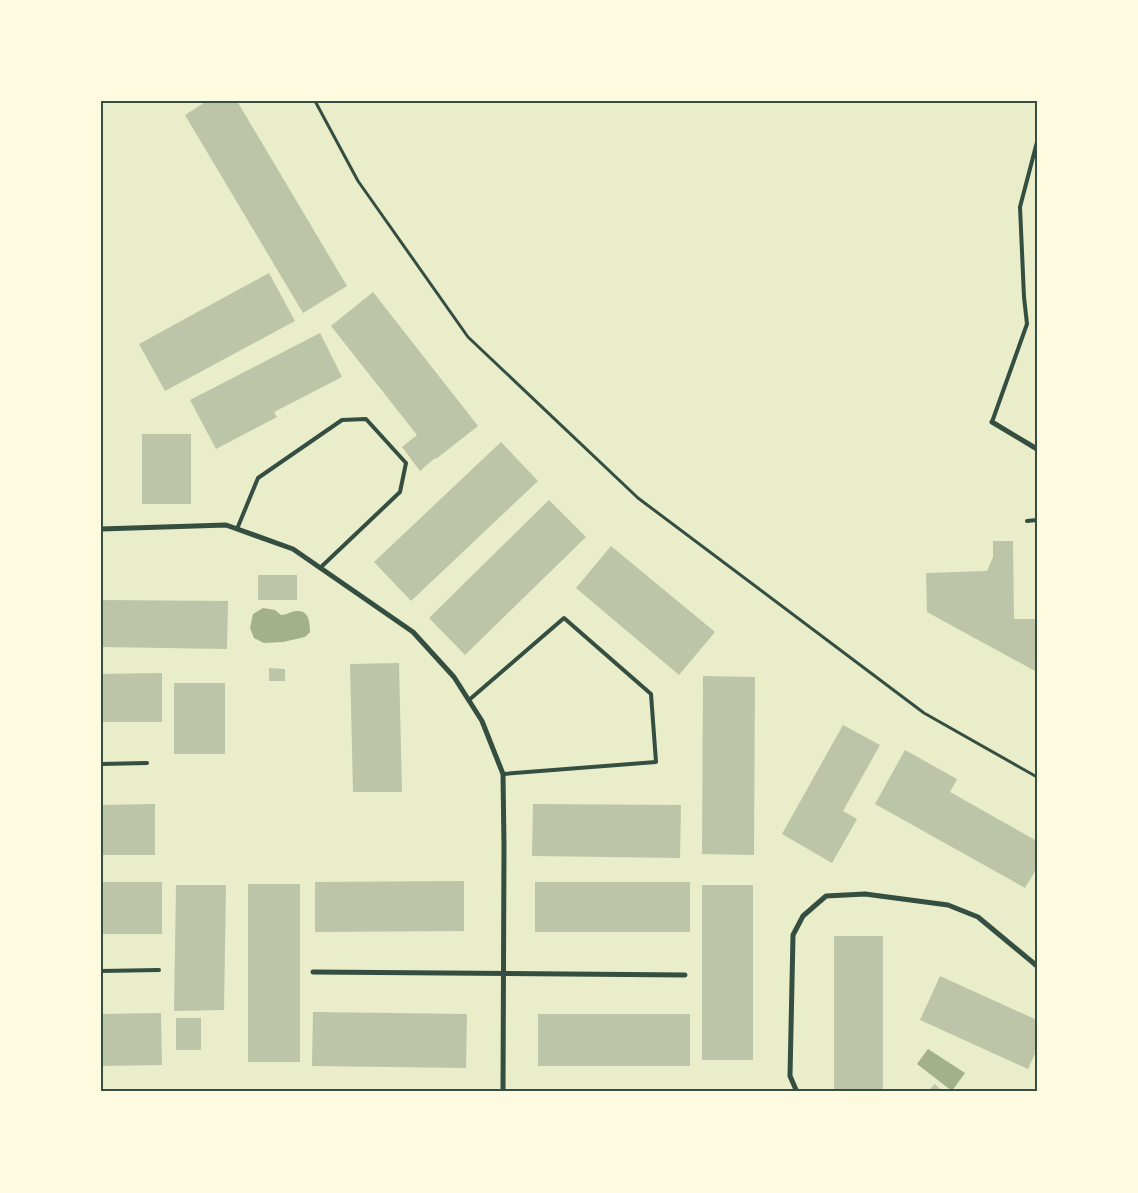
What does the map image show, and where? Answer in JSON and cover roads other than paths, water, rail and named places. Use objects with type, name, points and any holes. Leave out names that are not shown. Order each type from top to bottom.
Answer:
[{"type":"street","points":[[992,422],[1037,449]]},
{"type":"street","points":[[101,529],[226,525],[293,549],[413,632],[454,678],[482,721],[503,774],[503,1092]]},
{"type":"street","points":[[796,1092],[790,1076],[793,935],[803,916],[826,896],[865,894],[948,905],[978,916],[1037,966]]},
{"type":"street","points":[[313,972],[685,975]]},
{"type":"lane","points":[[992,422],[1027,324],[1020,207],[1037,142]]},
{"type":"lane","points":[[237,529],[258,478],[342,420],[366,419],[406,463],[400,492],[320,568]]},
{"type":"lane","points":[[1027,521],[1037,520]]},
{"type":"lane","points":[[469,700],[564,618],[651,694],[656,762],[503,774]]},
{"type":"lane","points":[[101,764],[147,763]]},
{"type":"lane","points":[[101,971],[159,970]]}]
